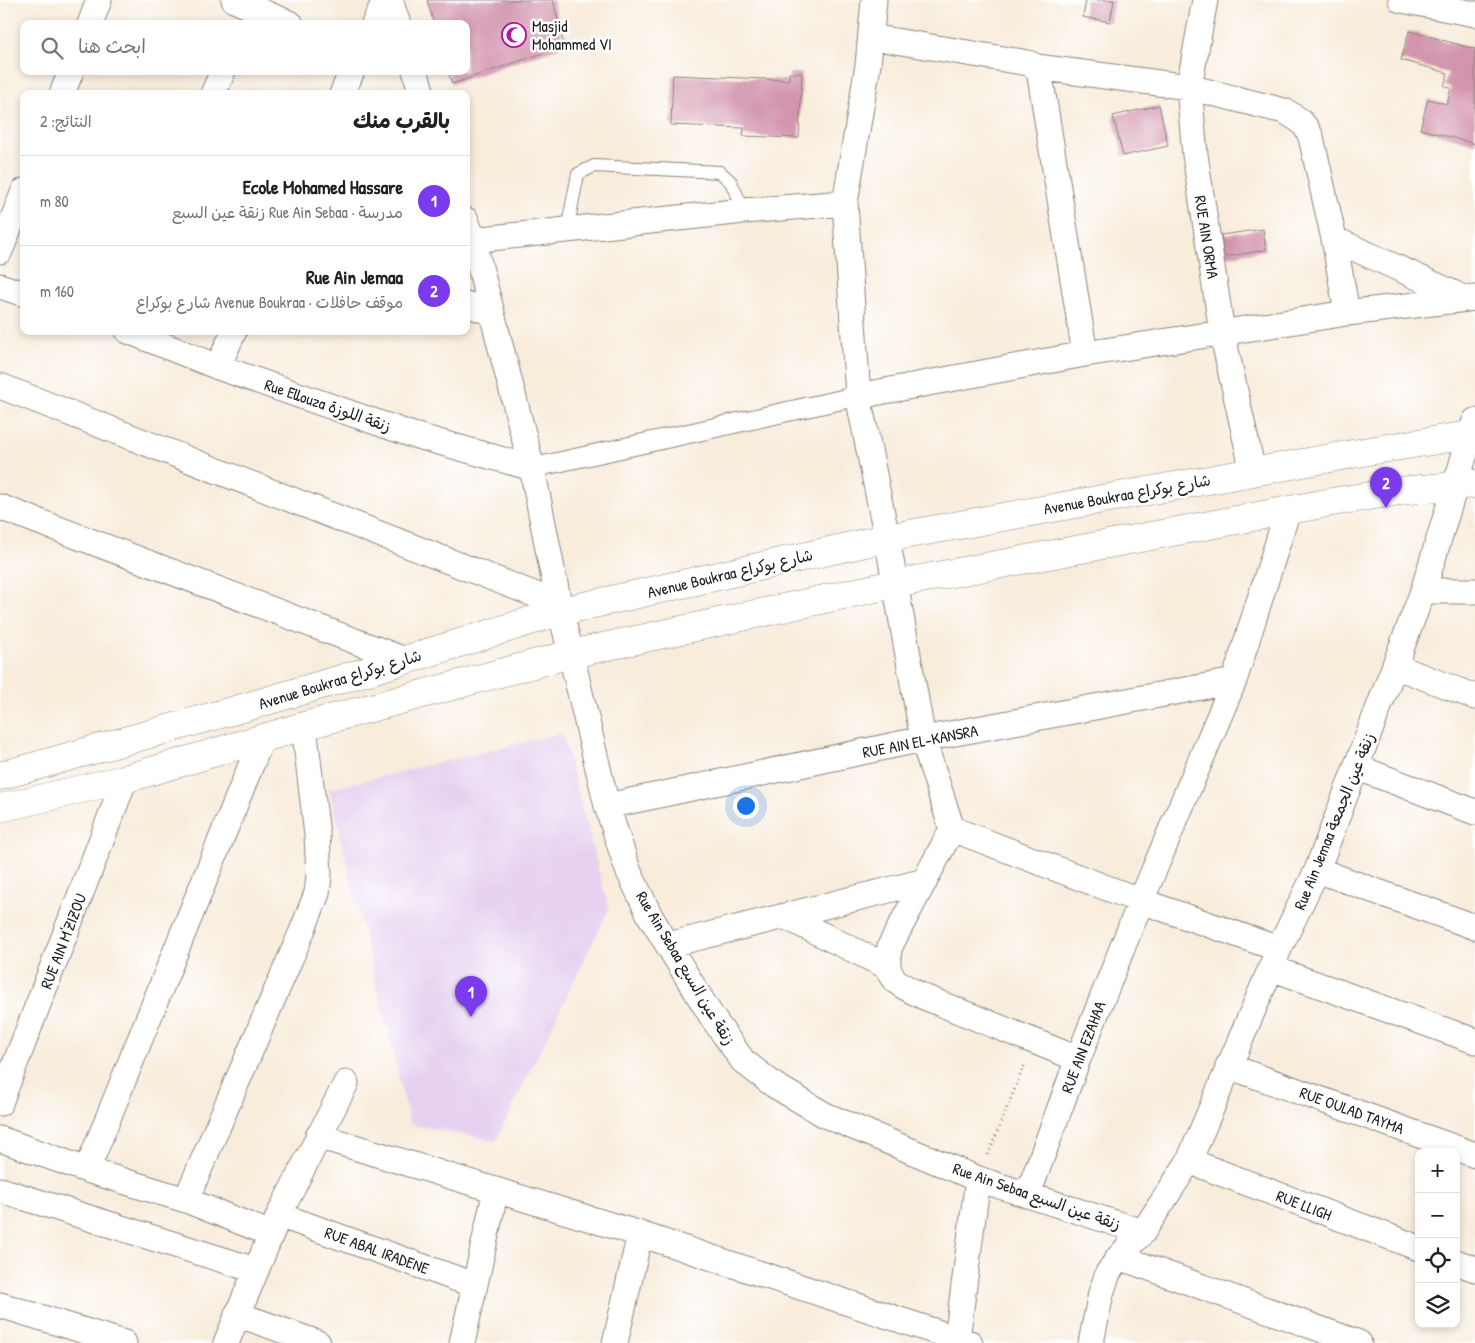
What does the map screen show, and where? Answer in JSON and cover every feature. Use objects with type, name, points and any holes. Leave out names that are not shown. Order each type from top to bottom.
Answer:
[{"type":"street","points":[[92,20],[100,0]]},
{"type":"street","points":[[376,20],[384,0]]},
{"type":"street","points":[[390,0],[397,20]]},
{"type":"street","points":[[874,0],[868,65],[845,203],[858,396],[887,538],[923,740],[952,828],[890,946],[887,960],[888,967],[890,975],[895,980],[924,997],[1078,1059]]},
{"type":"street","name":"RUE AIN ORMA","points":[[1205,0],[1190,87],[1196,164],[1222,332],[1253,472]]},
{"type":"street","points":[[1401,0],[1475,14]]},
{"type":"street","points":[[247,8],[280,20]]},
{"type":"street","points":[[871,37],[1028,63],[1036,67],[1190,87],[1284,112],[1298,118],[1306,126],[1311,137],[1334,239],[1347,313]]},
{"type":"street","points":[[1036,67],[1042,87],[1085,354]]},
{"type":"street","points":[[64,90],[69,75]]},
{"type":"street","points":[[215,90],[221,75]]},
{"type":"street","points":[[344,90],[350,75]]},
{"type":"street","points":[[415,75],[421,90]]},
{"type":"street","points":[[0,251],[20,201]]},
{"type":"street","points":[[470,230],[567,230],[744,211],[845,203]]},
{"type":"street","name":"Rue Ain Sebaa زنقة عين السبع","points":[[470,230],[532,468],[560,608],[607,806],[628,870],[650,916],[712,1017],[744,1061],[774,1085],[825,1115],[978,1179],[1143,1232]]},
{"type":"street","points":[[1334,239],[1471,298]]},
{"type":"street","points":[[0,286],[20,293]]},
{"type":"street","points":[[532,468],[858,396],[1085,354],[1347,313],[1471,298]]},
{"type":"street","points":[[470,305],[492,313]]},
{"type":"street","name":"Rue Ellouza زنقة اللوزة","points":[[138,335],[218,367],[410,434],[532,468]]},
{"type":"street","points":[[218,367],[232,335]]},
{"type":"street","points":[[0,386],[560,608]]},
{"type":"street","name":"Avenue Boukraa شارع بوكراع","points":[[0,776],[405,660],[560,608],[887,538],[1474,430]]},
{"type":"street","name":"Rue Ain Jemaa زنقة عين الجمعة","points":[[1091,1343],[1101,1293],[1108,1273],[1119,1257],[1143,1232],[1189,1161],[1275,958],[1317,870],[1465,484],[1474,430]]},
{"type":"street","name":"Avenue Boukraa شارع بوكراع","points":[[2,811],[125,779],[304,726],[571,654],[894,584],[1288,510],[1400,491],[1465,484]]},
{"type":"street","points":[[0,507],[405,660]]},
{"type":"street","name":"RUE AIN EZAHAA","points":[[1028,1194],[1078,1059],[1141,901],[1234,681],[1288,510]]},
{"type":"street","points":[[1423,591],[1475,591]]},
{"type":"street","points":[[1395,666],[1475,697]]},
{"type":"street","name":"RUE AIN EL-KANSRA","points":[[607,806],[923,740],[1234,681]]},
{"type":"street","points":[[186,1200],[304,929],[317,893],[319,876],[317,835],[304,726]]},
{"type":"street","points":[[87,1170],[262,738]]},
{"type":"street","points":[[1356,766],[1475,812]]},
{"type":"street","name":"RUE AIN M'ZIZOU","points":[[0,1103],[125,779]]},
{"type":"street","points":[[952,828],[1141,901],[1475,1041]]},
{"type":"street","points":[[1317,870],[1475,927]]},
{"type":"street","points":[[668,945],[925,881]]},
{"type":"street","points":[[784,916],[888,967]]},
{"type":"street","name":"RUE OULAD TAYMA","points":[[1228,1066],[1475,1155]]},
{"type":"street","points":[[226,1343],[275,1224],[346,1083]]},
{"type":"street","points":[[318,1136],[640,1234],[964,1341],[978,1179]]},
{"type":"street","name":"RUE ABAL IRADENE","points":[[0,1139],[87,1170],[474,1284]]},
{"type":"street","name":"RUE LLIGH","points":[[1189,1161],[1415,1246]]},
{"type":"street","points":[[0,1190],[255,1270]]},
{"type":"street","points":[[462,1343],[496,1190]]},
{"type":"street","points":[[615,1343],[640,1234]]},
{"type":"street","points":[[1119,1257],[1359,1343]]},
{"type":"street","points":[[1460,1263],[1475,1269]]},
{"type":"street","points":[[0,1305],[124,1343]]},
{"type":"street","points":[[237,1314],[318,1343]]},
{"type":"lane","points":[[567,230],[578,174],[594,166],[720,172],[731,182],[744,211]]},
{"type":"path","points":[[978,1179],[1034,1042]]},
{"type":"shaded area","points":[[562,733],[609,909],[496,1141],[410,1124],[329,789]]},
{"type":"building","name":"Masjid Mohammed VI","points":[[427,0],[553,0],[564,46],[452,84],[449,75],[470,75],[470,20],[433,20]]},
{"type":"building","points":[[1086,0],[1114,0],[1110,22],[1083,17]]},
{"type":"building","points":[[1409,31],[1475,49],[1475,144],[1420,129],[1428,99],[1447,104],[1451,88],[1444,86],[1448,73],[1401,60]]},
{"type":"building","points":[[789,73],[802,73],[799,138],[743,136],[744,128],[671,125],[673,75],[789,80]]},
{"type":"building","points":[[1159,105],[1168,146],[1123,156],[1113,116]]},
{"type":"building","points":[[1263,229],[1266,250],[1224,257],[1221,235]]},
{"type":"place","name":"Masjid Mohammed VI","points":[[514,35]]},
{"type":"place","name":"Rue Ain Jemaa","points":[[1386,508]]},
{"type":"place","name":"Ecole Mohamed Hassare","points":[[471,1017]]}]
